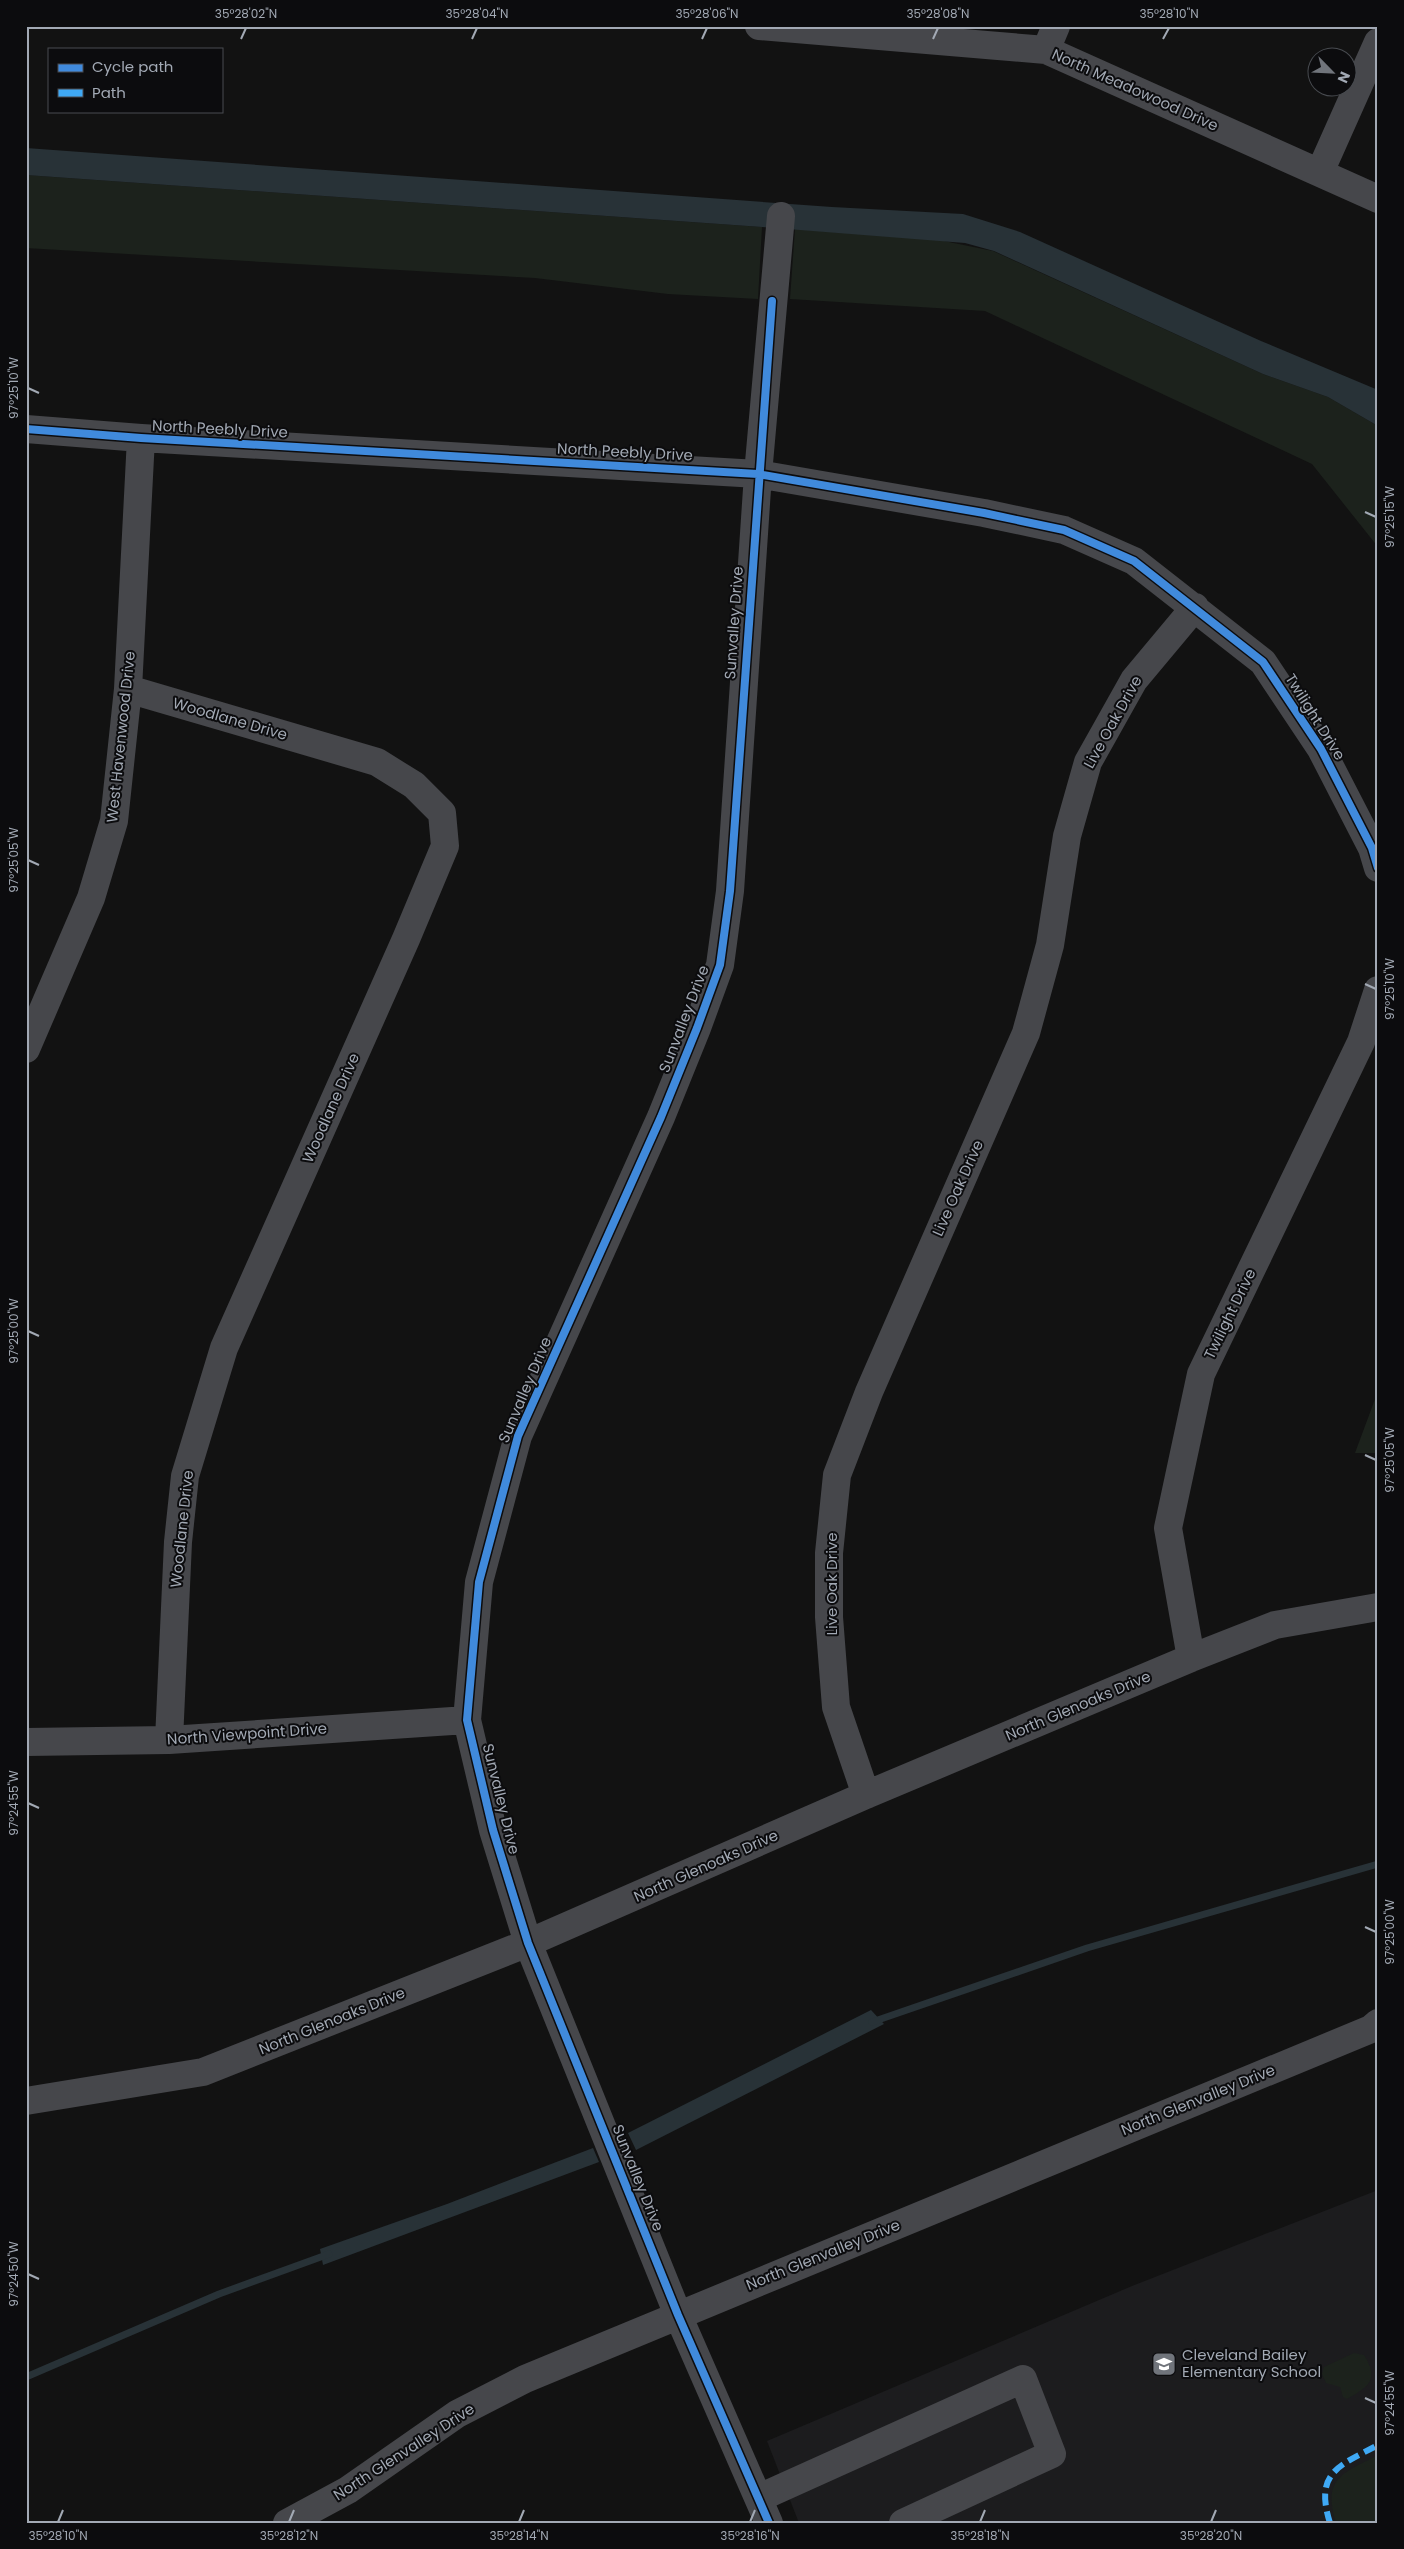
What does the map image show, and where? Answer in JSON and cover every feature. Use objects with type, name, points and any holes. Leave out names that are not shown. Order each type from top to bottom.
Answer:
[{"type":"street","name":"North Meadowood Drive","points":[[758,26],[1051,38],[1378,199]]},
{"type":"street","points":[[1320,172],[1378,42]]},
{"type":"street","name":"Sunvalley Drive","points":[[770,2523],[678,2315],[528,1943],[494,1830],[467,1720],[479,1582],[518,1436],[661,1117],[698,1028],[720,965],[730,891],[758,474],[780,216]]},
{"type":"street","name":"North Peebly Drive","points":[[26,429],[141,438],[758,474],[984,513],[1064,530],[1134,561],[1195,607]]},
{"type":"street","name":"West Havenwood Drive","points":[[26,1049],[91,898],[114,821],[128,689],[141,438]]},
{"type":"street","name":"Twilight Drive","points":[[1195,607],[1263,662],[1321,749],[1372,848],[1378,868]]},
{"type":"street","name":"Live Oak Drive","points":[[866,1795],[836,1707],[829,1617],[829,1553],[838,1475],[869,1392],[1026,1033],[1050,945],[1067,836],[1088,762],[1134,680],[1195,607]]},
{"type":"street","name":"Woodlane Drive","points":[[128,689],[377,762],[414,785],[442,813],[445,846],[406,939],[224,1348],[193,1448],[185,1476],[178,1542],[169,1740]]},
{"type":"street","name":"Twilight Drive","points":[[1191,1658],[1168,1528],[1202,1374],[1361,1042],[1378,990]]},
{"type":"street","name":"North Glenoaks Drive","points":[[26,2101],[204,2072],[528,1943],[866,1795],[1191,1658],[1275,1625],[1378,1607]]},
{"type":"street","name":"North Viewpoint Drive","points":[[26,1742],[169,1740],[467,1720]]},
{"type":"street","name":"North Glenvalley Drive","points":[[287,2523],[348,2490],[457,2414],[525,2379],[1371,2029],[1378,2023]]},
{"type":"street","points":[[759,2498],[1023,2379],[1052,2454],[904,2523]]},
{"type":"shaded area","points":[[26,148],[832,207],[963,214],[1020,232],[1261,341],[1378,390],[1378,426],[1328,397],[1263,374],[994,251],[965,243],[26,175]]},
{"type":"shaded area","points":[[26,175],[762,227],[758,299],[668,294],[535,278],[26,248]]},
{"type":"shaded area","points":[[795,229],[939,240],[993,251],[1263,374],[1328,397],[1378,426],[1378,547],[1312,464],[985,311],[790,299]]},
{"type":"shaded area","points":[[1378,1391],[1378,1453],[1355,1453]]},
{"type":"shaded area","points":[[871,2010],[884,2024],[636,2150],[628,2133]]},
{"type":"shaded area","points":[[593,2148],[599,2162],[323,2265],[320,2249],[447,2204]]},
{"type":"shaded area","name":"Cleveland Bailey Elementary School","points":[[1378,2190],[1378,2523],[799,2523],[767,2441],[1132,2286]]},
{"type":"shaded area","points":[[1354,2353],[1364,2355],[1369,2364],[1371,2377],[1361,2391],[1347,2399],[1343,2397],[1340,2387],[1326,2383],[1322,2374],[1324,2367]]},
{"type":"shaded area","points":[[1378,2455],[1378,2523],[1336,2523],[1332,2508],[1332,2496],[1338,2479],[1354,2467]]},
{"type":"waterway","points":[[872,2022],[1087,1948],[1378,1864]]},
{"type":"waterway","points":[[26,2377],[219,2294],[329,2254]]},
{"type":"marked path","points":[[1330,2523],[1325,2492],[1328,2481],[1341,2465],[1378,2445]]},
{"type":"cycle path","points":[[769,2523],[678,2315],[528,1943],[493,1830],[467,1720],[479,1582],[518,1436],[661,1117],[720,965],[730,891],[772,301]]},
{"type":"cycle path","points":[[26,429],[141,438],[758,474],[984,513],[1064,530],[1134,561],[1263,662],[1321,749],[1372,848],[1378,868]]},
{"type":"place","name":"Cleveland Bailey Elementary School","points":[[1164,2364]]}]
